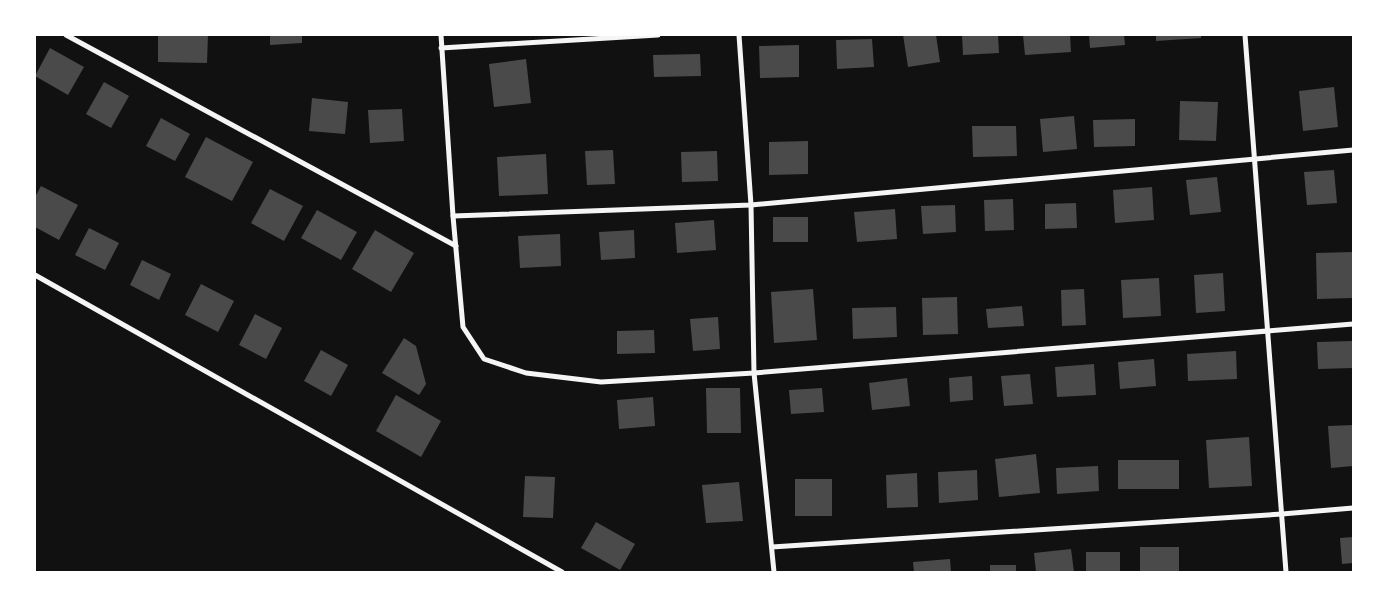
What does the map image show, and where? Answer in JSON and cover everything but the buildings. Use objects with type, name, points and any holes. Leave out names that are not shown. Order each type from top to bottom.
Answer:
[{"type":"street","points":[[66,35],[456,246]]},
{"type":"street","points":[[440,35],[452,216],[463,327],[484,360],[526,373],[601,382],[754,373],[1353,324]]},
{"type":"street","points":[[441,48],[658,35]]},
{"type":"street","points":[[739,35],[751,205],[754,373],[774,572]]},
{"type":"street","points":[[1245,35],[1286,572]]},
{"type":"street","points":[[452,216],[751,205],[1353,150]]},
{"type":"street","points":[[35,275],[562,572]]},
{"type":"street","points":[[772,547],[1353,508]]}]
